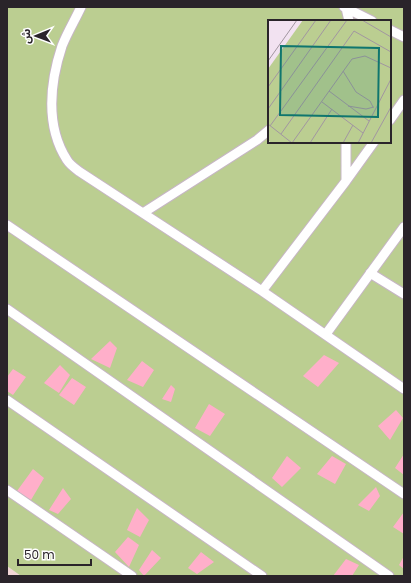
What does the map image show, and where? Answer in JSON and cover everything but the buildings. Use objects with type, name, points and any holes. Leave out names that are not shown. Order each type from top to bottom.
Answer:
[{"type":"street","points":[[81,7],[62,45],[53,81],[52,105],[57,140],[67,161],[80,172],[326,334],[404,389]]},
{"type":"street","points":[[345,8],[349,20]]},
{"type":"street","points":[[345,8],[370,20]]},
{"type":"street","points":[[391,30],[404,37]]},
{"type":"street","points":[[391,119],[404,100]]},
{"type":"street","points":[[143,213],[257,140],[268,131]]},
{"type":"street","points":[[346,143],[346,181]]},
{"type":"street","points":[[262,291],[373,143]]},
{"type":"street","points":[[7,226],[404,494]]},
{"type":"street","points":[[326,334],[404,227]]},
{"type":"street","points":[[370,273],[404,294]]},
{"type":"street","points":[[7,310],[389,576]]},
{"type":"street","points":[[7,400],[262,576]]},
{"type":"street","points":[[7,490],[132,576]]},
{"type":"shaded area","points":[[7,566],[21,576],[7,576]]},
{"type":"green space","points":[[7,7],[404,7],[404,576],[21,576],[7,566]]}]
